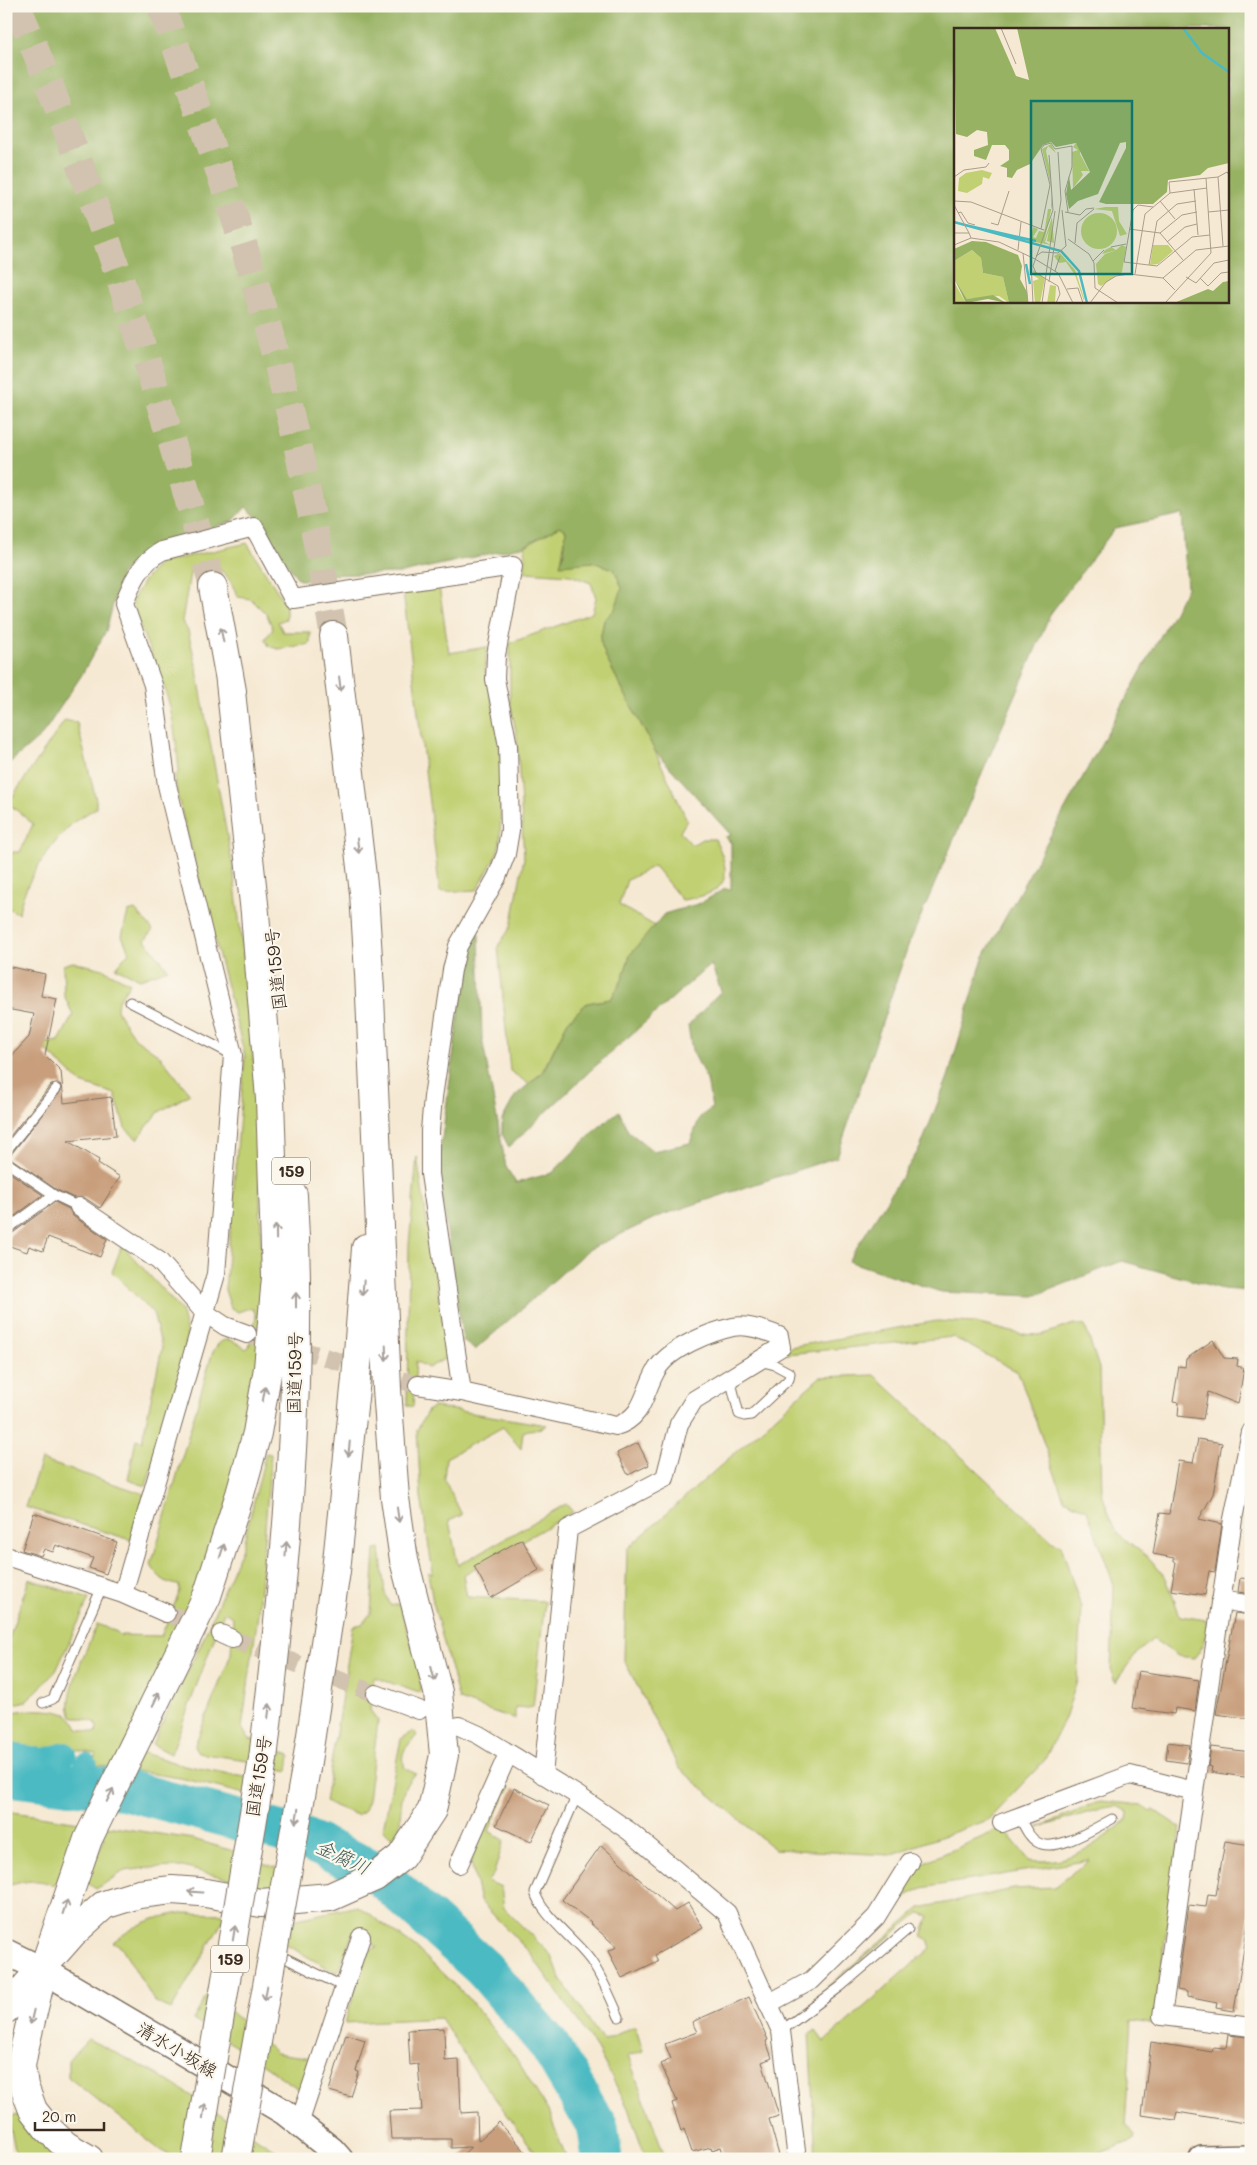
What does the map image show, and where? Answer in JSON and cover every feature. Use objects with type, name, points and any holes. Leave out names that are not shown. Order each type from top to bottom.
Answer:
[{"type":"highway","name":"国道159号","points":[[196,2159],[263,1759],[283,1591],[292,1461],[295,1240],[288,1103],[270,916],[213,587]]},
{"type":"highway","name":"159","points":[[6,2009],[43,1970],[73,1933],[104,1905],[139,1894],[172,1890],[200,1892],[262,1903],[330,1897],[375,1877],[401,1856],[432,1810],[444,1755],[438,1692],[404,1560],[395,1498],[387,1389],[370,972],[364,893],[334,636]]},
{"type":"highway","name":"159","points":[[89,2159],[65,2145],[47,2128],[33,2110],[24,2086],[21,2066],[43,1970],[88,1839],[207,1596],[240,1494],[257,1433],[268,1368],[276,1277],[275,1191],[270,1098],[255,913],[229,673]]},
{"type":"highway","name":"159","points":[[236,2159],[306,1768],[336,1571],[356,1379],[367,1236],[370,1128],[370,972]]},
{"type":"main road","name":"清水小坂線","points":[[6,1952],[43,1970],[284,2112],[332,2150],[340,2159]]},
{"type":"main road","points":[[1202,2159],[1251,2158]]},
{"type":"street","points":[[123,1594],[216,1274],[233,1055],[167,785],[153,685],[124,604],[142,566],[150,557],[162,551],[254,527],[293,598],[513,566],[496,655],[495,679],[508,746],[510,830],[506,854],[497,877],[471,922],[456,954],[450,980],[430,1131],[430,1174],[462,1392]]},
{"type":"street","points":[[79,1206],[159,1261],[204,1312],[225,1326],[247,1334]]},
{"type":"street","points":[[418,1385],[462,1392],[616,1426],[628,1422],[633,1417],[641,1406],[658,1368],[681,1347],[735,1326],[779,1336],[781,1347],[694,1400],[679,1424],[665,1478],[568,1529],[543,1775]]},
{"type":"street","points":[[1251,1432],[1233,1519],[1162,2016],[1251,2028]]},
{"type":"street","points":[[6,1556],[123,1594],[166,1613]]},
{"type":"street","points":[[1221,1600],[1251,1605]]},
{"type":"street","points":[[376,1694],[419,1710]]},
{"type":"street","points":[[459,1726],[479,1735],[629,1831],[727,1913],[781,2031],[797,2159]]},
{"type":"street","points":[[459,1864],[508,1754]]},
{"type":"street","points":[[1002,1823],[1130,1775],[1194,1791]]},
{"type":"street","points":[[768,2004],[812,1980],[876,1917],[910,1862]]},
{"type":"street","points":[[299,2124],[361,1937]]},
{"type":"lane","points":[[130,1002],[233,1055]]},
{"type":"lane","points":[[6,1152],[56,1089]]},
{"type":"lane","points":[[6,1162],[54,1195],[79,1206]]},
{"type":"lane","points":[[6,1230],[54,1195]]},
{"type":"lane","points":[[730,1378],[739,1414],[744,1416],[751,1415],[789,1379],[790,1373],[775,1364],[757,1361]]},
{"type":"lane","points":[[43,1703],[53,1698],[102,1587]]},
{"type":"lane","points":[[577,1796],[535,1892],[542,1906],[590,1960],[607,1987],[619,2017]]},
{"type":"lane","points":[[1019,1817],[1031,1837],[1038,1843],[1057,1846],[1112,1820]]},
{"type":"lane","points":[[781,2031],[840,1987],[908,1929]]},
{"type":"lane","points":[[281,1956],[344,1987]]},
{"type":"green space","points":[[6,6],[1251,6],[1251,1291],[1223,1289],[1122,1261],[1034,1296],[941,1292],[848,1261],[920,1148],[948,1077],[983,958],[1187,588],[1182,514],[1115,528],[1051,613],[908,946],[837,1157],[659,1216],[588,1250],[475,1350],[463,1341],[438,1168],[466,961],[479,933],[482,1038],[506,1167],[516,1183],[552,1173],[599,1127],[619,1111],[628,1131],[653,1151],[690,1143],[700,1117],[712,1108],[707,1080],[692,1050],[688,1026],[721,991],[711,964],[591,1070],[509,1147],[502,1134],[502,1120],[515,1096],[543,1072],[568,1021],[587,1003],[611,999],[622,980],[630,955],[664,914],[701,903],[724,889],[731,889],[731,843],[725,837],[731,835],[655,751],[606,658],[600,640],[604,620],[615,609],[622,588],[614,569],[593,562],[560,565],[564,552],[566,530],[560,526],[525,546],[402,573],[320,575],[306,580],[299,580],[281,556],[265,526],[246,507],[233,521],[153,546],[121,574],[106,631],[81,676],[42,735],[6,766]]},
{"type":"green space","points":[[560,526],[566,530],[561,564],[593,562],[614,569],[623,588],[615,609],[604,620],[600,640],[606,658],[654,749],[687,820],[680,832],[692,845],[702,839],[715,839],[721,853],[725,874],[717,889],[709,894],[682,900],[654,866],[627,880],[619,905],[655,926],[630,955],[622,980],[611,999],[587,1003],[568,1021],[542,1072],[529,1084],[510,1071],[498,946],[511,927],[524,858],[517,737],[510,702],[510,643],[592,613],[596,598],[591,583],[570,575],[525,572],[525,546]]},
{"type":"green space","points":[[247,543],[286,605],[286,619],[278,622],[283,632],[310,632],[310,644],[278,649],[269,646],[265,639],[273,629],[267,615],[251,599],[238,597],[224,573],[214,567],[199,563],[190,573],[182,621],[188,631],[196,665],[233,868],[249,1003],[258,1121],[263,1316],[253,1398],[233,1487],[202,1577],[124,1747],[179,1764],[250,1778],[249,1795],[180,1778],[95,1765],[96,1754],[70,1749],[47,1753],[6,1748],[6,1714],[19,1711],[45,1710],[60,1712],[70,1717],[78,1729],[96,1733],[95,1722],[72,1716],[70,1697],[73,1684],[97,1624],[120,1635],[161,1636],[180,1591],[179,1585],[174,1585],[162,1579],[151,1565],[212,1354],[219,1343],[227,1340],[231,1340],[246,1349],[249,1347],[256,1317],[254,1310],[249,1308],[238,1312],[231,1308],[225,1290],[245,1056],[177,794],[175,776],[179,771],[169,703],[132,601],[145,579],[160,563]]},
{"type":"green space","points":[[439,586],[449,653],[487,647],[485,671],[494,708],[502,766],[500,842],[497,854],[477,890],[440,892],[403,591]]},
{"type":"green space","points":[[65,720],[77,723],[96,800],[96,808],[73,823],[47,853],[25,891],[19,914],[6,907],[6,857],[13,852],[20,852],[33,824],[8,803]]},
{"type":"green space","points":[[135,910],[153,930],[145,940],[168,969],[140,979],[116,968],[129,952],[122,936],[128,912]]},
{"type":"green space","points":[[73,962],[103,969],[130,983],[118,1001],[117,1009],[122,1019],[135,1038],[159,1055],[190,1094],[159,1112],[137,1139],[125,1128],[115,1094],[81,1083],[39,1044],[59,1041],[73,1015],[64,995],[63,965]]},
{"type":"green space","points":[[417,1157],[448,1357],[428,1368],[416,1361],[413,1407],[407,1405],[409,1245]]},
{"type":"green space","points":[[122,1245],[181,1310],[187,1334],[184,1360],[146,1486],[128,1480],[136,1439],[142,1441],[162,1348],[153,1313],[112,1272]]},
{"type":"green space","points":[[937,1321],[975,1323],[1020,1334],[1041,1335],[1074,1324],[1085,1326],[1099,1368],[1102,1494],[1115,1531],[1150,1559],[1166,1578],[1180,1616],[1206,1620],[1207,1635],[1194,1658],[1178,1656],[1153,1639],[1135,1655],[1115,1683],[1111,1671],[1114,1585],[1087,1510],[1064,1499],[1018,1372],[953,1337],[787,1354],[790,1347]]},
{"type":"green space","points":[[874,1375],[1053,1542],[1061,1545],[1081,1607],[1077,1681],[1065,1718],[1044,1761],[988,1820],[890,1855],[774,1849],[679,1768],[624,1660],[627,1549],[820,1377]]},
{"type":"green space","points":[[434,1407],[547,1425],[523,1432],[521,1449],[503,1427],[446,1458],[444,1479],[462,1515],[449,1521],[458,1565],[566,1504],[573,1512],[463,1575],[467,1597],[545,1601],[533,1707],[515,1707],[515,1719],[459,1700],[433,1602],[428,1573],[433,1573],[421,1497],[417,1430],[428,1410]]},
{"type":"green space","points":[[266,1453],[271,1454],[258,1614],[242,1728],[248,1738],[290,1755],[288,1771],[247,1760],[198,1753],[194,1747],[231,1654],[233,1617],[224,1612],[171,1754],[152,1744],[201,1644],[243,1545]]},
{"type":"green space","points":[[41,1460],[145,1494],[131,1540],[25,1507]]},
{"type":"green space","points":[[380,1549],[385,1593],[391,1606],[399,1604],[418,1663],[421,1689],[419,1693],[374,1677],[370,1710],[378,1721],[368,1800],[364,1810],[357,1815],[325,1802],[353,1626],[362,1624],[371,1613],[375,1550]]},
{"type":"green space","points":[[29,1579],[89,1599],[56,1671],[27,1701],[6,1706],[6,1647]]},
{"type":"green space","points":[[413,1731],[417,1735],[405,1749],[403,1761],[405,1768],[416,1774],[405,1787],[401,1803],[398,1837],[392,1838],[383,1829],[401,1739]]},
{"type":"green space","points":[[511,1787],[505,1795],[489,1831],[504,1840],[494,1873],[488,1881],[501,1887],[504,1908],[552,1956],[560,1978],[603,2041],[635,2026],[643,2051],[628,2056],[666,2159],[646,2159],[628,2108],[597,2049],[530,1953],[480,1901],[471,1861],[498,1792]]},
{"type":"green space","points":[[1100,1801],[1142,1805],[1151,1812],[1154,1810],[1181,1828],[1153,2024],[1132,2021],[1125,2124],[1135,2135],[1134,2140],[1085,2159],[816,2159],[809,2034],[816,2031],[824,2042],[931,1948],[928,1939],[922,1936],[929,1916],[919,1913],[826,1988],[920,1908],[1014,1889],[1055,1887],[1090,1860],[922,1888],[908,1895],[888,1912],[920,1864],[1003,1828],[1029,1860],[1057,1860],[1070,1856],[1093,1845],[1116,1829],[1127,1820],[1128,1812],[1117,1806],[1103,1808],[1038,1828]]},
{"type":"green space","points":[[6,1811],[193,1839],[230,1850],[297,1876],[292,1889],[268,1889],[183,1867],[147,1868],[124,1871],[96,1889],[85,1881],[105,1838],[80,1832],[54,1886],[36,1881],[6,1886]]},
{"type":"green space","points":[[358,1906],[415,1947],[466,1996],[516,2058],[548,2111],[567,2159],[540,2159],[472,2067],[441,2018],[345,2023],[366,1951],[378,1947],[353,1933],[337,1973],[281,1942],[283,1922]]},
{"type":"green space","points":[[182,1913],[227,1914],[171,2010],[154,2001],[121,1946],[113,1942],[146,1922]]},
{"type":"green space","points":[[209,1992],[276,2053],[312,2058],[303,2092],[233,2044],[193,2020]]},
{"type":"green space","points":[[88,2039],[161,2076],[289,2159],[177,2159],[160,2150],[68,2077],[68,2060]]},
{"type":"green space","points":[[19,2115],[38,2140],[64,2159],[17,2159],[8,2117]]},
{"type":"building","points":[[6,966],[45,974],[41,996],[57,999],[45,1055],[61,1071],[64,1103],[111,1097],[116,1136],[68,1141],[99,1160],[98,1163],[120,1177],[100,1208],[85,1198],[74,1198],[57,1190],[9,1157],[62,1089],[60,1084],[51,1085],[6,1141],[6,1062],[29,1037],[34,1014],[6,1009]]},
{"type":"building","points":[[6,1170],[43,1195],[12,1218],[6,1214]]},
{"type":"building","points":[[55,1202],[69,1209],[73,1216],[107,1239],[100,1257],[48,1237],[43,1251],[29,1246],[27,1252],[7,1245],[10,1235]]},
{"type":"building","points":[[1213,1340],[1224,1358],[1238,1359],[1237,1366],[1244,1368],[1238,1404],[1208,1392],[1203,1419],[1178,1416],[1179,1403],[1173,1402],[1179,1366],[1185,1367],[1186,1359]]},
{"type":"building","points":[[1198,1439],[1222,1443],[1213,1494],[1199,1519],[1222,1524],[1215,1572],[1209,1571],[1205,1595],[1171,1590],[1176,1562],[1174,1562],[1174,1558],[1153,1554],[1160,1513],[1169,1514],[1178,1461],[1193,1463]]},
{"type":"building","points":[[638,1443],[649,1465],[628,1475],[617,1453]]},
{"type":"building","points":[[34,1513],[117,1542],[106,1574],[89,1568],[93,1558],[56,1545],[53,1552],[44,1549],[41,1556],[22,1550]]},
{"type":"building","points":[[522,1539],[539,1570],[491,1598],[474,1566]]},
{"type":"building","points":[[1240,1578],[1251,1579],[1251,1594],[1238,1592]]},
{"type":"building","points":[[1235,1613],[1251,1615],[1251,1719],[1216,1714]]},
{"type":"building","points":[[1138,1671],[1199,1680],[1195,1711],[1175,1708],[1174,1714],[1132,1708]]},
{"type":"building","points":[[1168,1742],[1190,1745],[1187,1763],[1166,1760]]},
{"type":"building","points":[[1211,1747],[1251,1752],[1251,1778],[1211,1772],[1212,1767],[1208,1766]]},
{"type":"building","points":[[514,1788],[549,1805],[531,1842],[496,1825]]},
{"type":"building","points":[[1225,1841],[1251,1845],[1251,1904],[1234,2011],[1216,2008],[1217,2003],[1187,1997],[1187,1992],[1177,1990],[1189,1905],[1206,1907],[1208,1894],[1216,1895]]},
{"type":"building","points":[[601,1845],[675,1911],[688,1903],[703,1928],[655,1955],[658,1961],[622,1978],[608,1951],[617,1947],[591,1922],[562,1900]]},
{"type":"building","points":[[749,1997],[768,2040],[766,2041],[772,2058],[762,2062],[779,2116],[769,2119],[780,2159],[725,2159],[721,2147],[712,2150],[711,2147],[692,2152],[684,2129],[681,2131],[672,2103],[677,2101],[661,2064],[671,2059],[665,2044],[697,2032],[692,2022]]},
{"type":"building","points":[[444,2028],[445,2061],[459,2060],[461,2113],[477,2112],[478,2141],[499,2122],[532,2159],[458,2159],[471,2147],[451,2148],[451,2139],[391,2139],[389,2111],[422,2110],[418,2064],[410,2065],[408,2030]]},
{"type":"building","points":[[346,2034],[365,2040],[356,2071],[359,2072],[351,2097],[329,2091]]},
{"type":"building","points":[[1228,2035],[1251,2037],[1251,2124],[1177,2112],[1175,2120],[1142,2115],[1151,2042],[1212,2052],[1213,2047],[1226,2048]]},
{"type":"waterway","points":[[6,1754],[45,1760],[65,1754]]},
{"type":"waterway","points":[[84,1785],[86,1765]]},
{"type":"waterway","name":"金腐川","points":[[6,1776],[125,1790],[298,1836],[375,1871],[484,1969],[549,2045],[598,2128],[602,2159]]},
{"type":"tunnel","points":[[17,6],[74,148],[125,293],[171,440],[213,587]]},
{"type":"tunnel","points":[[161,6],[194,96],[267,323],[302,469],[334,636]]},
{"type":"tunnel","points":[[247,1334],[418,1385]]},
{"type":"tunnel","points":[[166,1613],[221,1634]]},
{"type":"tunnel","points":[[232,1639],[376,1694]]}]
